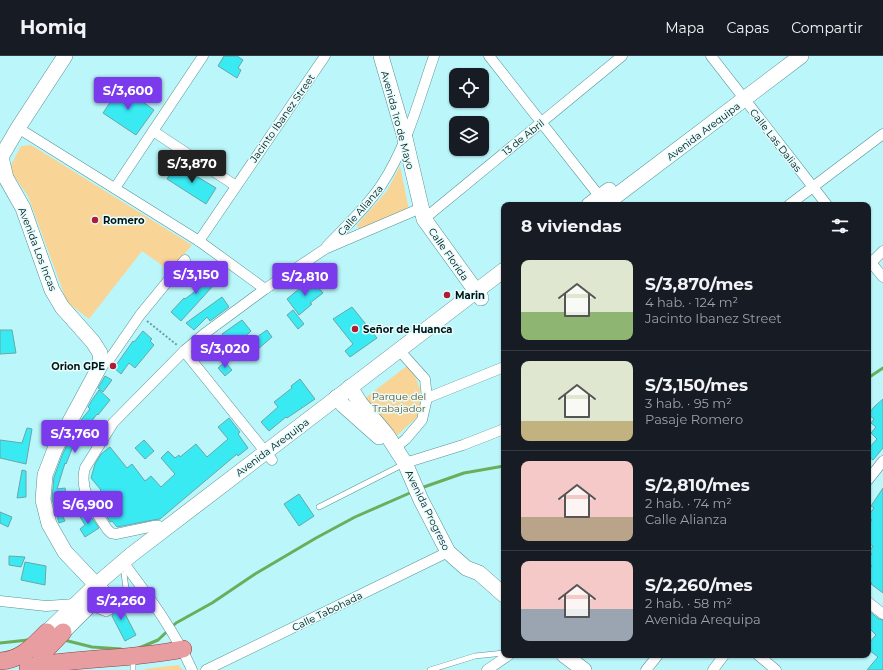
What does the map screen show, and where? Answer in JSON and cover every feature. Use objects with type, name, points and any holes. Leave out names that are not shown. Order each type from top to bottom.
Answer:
[{"type":"main road","name":"Avenida Los Incas","points":[[65,56],[1,157],[6,178],[23,208],[52,290],[62,307],[94,342],[100,353],[101,364]]},
{"type":"main road","name":"Avenida 1ro de Mayo","points":[[380,56],[405,138],[422,214]]},
{"type":"main road","name":"Avenida Arequipa","points":[[602,202],[741,95],[785,56]]},
{"type":"main road","name":"Avenida Arequipa","points":[[741,95],[801,56]]},
{"type":"main road","name":"Calle Florida","points":[[422,214],[478,295]]},
{"type":"main road","name":"Avenida Arequipa","points":[[48,639],[100,588],[478,295],[501,273]]},
{"type":"main road","name":"Avenida Arequipa","points":[[478,295],[501,283]]},
{"type":"main road","points":[[100,588],[65,552],[49,524],[43,500],[45,475],[55,449],[101,364]]},
{"type":"main road","name":"Avenida Progreso","points":[[353,392],[388,435],[406,465],[421,500],[448,552],[466,568],[473,579],[501,603]]},
{"type":"main road","name":"Avenida Progreso","points":[[340,402],[384,441],[395,448]]},
{"type":"main road","name":"Avenida Arequipa","points":[[125,569],[164,530],[269,456]]},
{"type":"main road","name":"Avenida Progreso","points":[[466,568],[479,573],[501,592]]},
{"type":"main road","points":[[0,660],[14,658],[48,639]]},
{"type":"main road","points":[[25,668],[48,639]]},
{"type":"main road","points":[[25,668],[86,660],[133,664],[158,654],[178,643]]},
{"type":"main road","points":[[569,658],[584,666]]},
{"type":"street","points":[[115,188],[203,56]]},
{"type":"street","name":"Jacinto Ibanez Street","points":[[199,240],[325,56]]},
{"type":"street","name":"Calle Alianza","points":[[164,530],[159,526],[154,526],[116,534],[111,533],[87,497],[83,484],[85,468],[113,423],[184,351],[204,334],[265,289],[325,249],[371,200],[393,166],[405,138],[434,56]]},
{"type":"street","points":[[488,56],[600,202]]},
{"type":"street","name":"13 de Abril","points":[[422,214],[541,123],[622,56]]},
{"type":"street","name":"Calle Las Dalias","points":[[710,56],[825,202]]},
{"type":"street","points":[[18,128],[199,240],[265,289]]},
{"type":"street","points":[[153,131],[236,186]]},
{"type":"street","points":[[793,202],[883,134]]},
{"type":"street","name":"Calle Alianza","points":[[325,249],[422,214]]},
{"type":"street","points":[[871,260],[883,251]]},
{"type":"street","points":[[101,364],[109,360],[140,315],[185,260]]},
{"type":"street","points":[[871,264],[882,276]]},
{"type":"street","points":[[184,351],[269,456]]},
{"type":"street","points":[[395,448],[406,439],[422,420],[428,398],[425,380],[402,353]]},
{"type":"street","points":[[428,398],[501,368]]},
{"type":"street","points":[[406,465],[501,430]]},
{"type":"street","points":[[871,476],[883,461]]},
{"type":"street","name":"Calle Tabohada","points":[[206,670],[448,552]]},
{"type":"street","points":[[125,569],[160,614],[178,643],[192,670]]},
{"type":"street","points":[[0,601],[46,606],[82,606]]},
{"type":"street","points":[[871,604],[883,614]]},
{"type":"street","points":[[487,670],[505,658]]},
{"type":"street","points":[[646,670],[656,658]]},
{"type":"street","points":[[713,670],[722,658]]},
{"type":"street","points":[[762,658],[776,670]]},
{"type":"lane","points":[[319,507],[406,465]]},
{"type":"lane","points":[[121,606],[127,595],[125,569]]},
{"type":"lane","points":[[82,606],[106,614],[110,612]]},
{"type":"lane","points":[[430,670],[475,656],[501,653]]},
{"type":"path","points":[[140,315],[184,351]]},
{"type":"green space","name":"Romero","points":[[31,145],[192,245],[170,271],[142,251],[89,319],[67,302],[28,196],[9,169],[21,146]]},
{"type":"green space","points":[[400,166],[409,210],[359,229],[357,225],[387,191]]},
{"type":"green space","name":"Parque del Trabajador","points":[[408,365],[420,388],[422,413],[395,437],[364,399]]},
{"type":"green space","points":[[178,665],[183,670],[145,670],[145,669]]},
{"type":"building","points":[[224,56],[237,56],[243,60],[238,68],[241,70],[237,78],[218,66]]},
{"type":"building","points":[[121,86],[154,110],[136,135],[103,113]]},
{"type":"building","points":[[176,164],[216,188],[206,204],[167,179]]},
{"type":"building","points":[[206,268],[215,276],[220,273],[222,276],[181,321],[171,312],[184,298],[185,299],[205,284],[197,277]]},
{"type":"building","points":[[311,279],[323,293],[310,303],[312,304],[299,315],[287,299]]},
{"type":"building","points":[[222,297],[229,307],[210,321],[207,317],[194,330],[186,323]]},
{"type":"building","name":"Señor de Huanca","points":[[352,307],[377,338],[350,357],[345,351],[353,344],[333,319]]},
{"type":"building","points":[[293,310],[304,324],[298,329],[287,315]]},
{"type":"building","points":[[242,320],[251,331],[245,337],[243,335],[230,344],[222,334]]},
{"type":"building","points":[[0,330],[12,330],[16,353],[0,354]]},
{"type":"building","points":[[267,330],[272,337],[258,349],[251,341]]},
{"type":"building","points":[[143,331],[152,339],[150,341],[154,345],[135,368],[129,363],[121,374],[114,368],[133,341],[134,342]]},
{"type":"building","points":[[225,362],[232,370],[225,376],[218,368]]},
{"type":"building","points":[[105,376],[112,380],[103,392],[98,388]]},
{"type":"building","points":[[300,379],[315,399],[287,418],[286,417],[269,431],[261,422],[278,407],[274,402],[292,388],[291,386]]},
{"type":"building","points":[[99,390],[110,400],[98,415],[97,414],[79,438],[77,436],[66,464],[65,463],[57,489],[65,488],[69,513],[62,515],[65,521],[59,523],[52,499],[54,477],[63,453],[81,420],[90,409],[88,407]]},
{"type":"building","points":[[883,399],[883,448],[873,460],[871,458],[871,446],[877,439],[871,433],[876,427],[871,423],[874,419],[871,416],[871,411]]},
{"type":"building","points":[[229,418],[240,432],[238,434],[248,448],[238,456],[237,454],[160,519],[117,527],[112,521],[110,522],[100,504],[106,499],[91,478],[95,464],[101,454],[110,447],[127,468],[132,464],[145,481],[151,476],[161,487],[175,474],[161,458],[168,451],[175,458],[179,455],[180,457],[196,444],[207,457],[228,439],[218,427]]},
{"type":"building","points":[[27,428],[32,429],[26,464],[0,458],[0,440],[22,443]]},
{"type":"building","points":[[144,440],[154,451],[145,459],[135,448]]},
{"type":"building","points":[[22,470],[26,471],[26,497],[17,498]]},
{"type":"building","points":[[883,488],[883,593],[871,584],[871,549],[873,546],[871,545],[871,512],[874,508],[871,506]]},
{"type":"building","points":[[299,494],[314,516],[299,526],[284,504]]},
{"type":"building","points":[[0,512],[12,517],[8,527],[0,523]]},
{"type":"building","points":[[89,514],[99,528],[85,537],[80,529],[85,525],[80,517]]},
{"type":"building","points":[[9,556],[25,557],[21,567],[9,565]]},
{"type":"building","points":[[25,562],[46,566],[45,585],[21,580]]},
{"type":"building","points":[[117,598],[119,602],[117,609],[120,611],[123,610],[136,635],[125,641],[112,616],[114,613],[113,610],[108,608],[106,604]]},
{"type":"building","points":[[871,613],[879,619],[883,620],[883,670],[867,670],[878,657],[871,651],[871,641],[876,635],[871,630]]},
{"type":"waterway","points":[[871,376],[883,368]]},
{"type":"waterway","points":[[421,488],[464,473],[501,467]]},
{"type":"waterway","points":[[139,648],[158,640],[176,623],[212,603],[255,574],[316,538],[355,517],[412,492]]},
{"type":"waterway","points":[[0,643],[28,640]]},
{"type":"waterway","points":[[64,640],[92,647],[121,649]]},
{"type":"place","name":"Romero","points":[[95,220]]},
{"type":"place","name":"Marin","points":[[447,295]]},
{"type":"place","name":"Señor de Huanca","points":[[355,329]]},
{"type":"place","name":"Orion GPE","points":[[113,366]]}]
